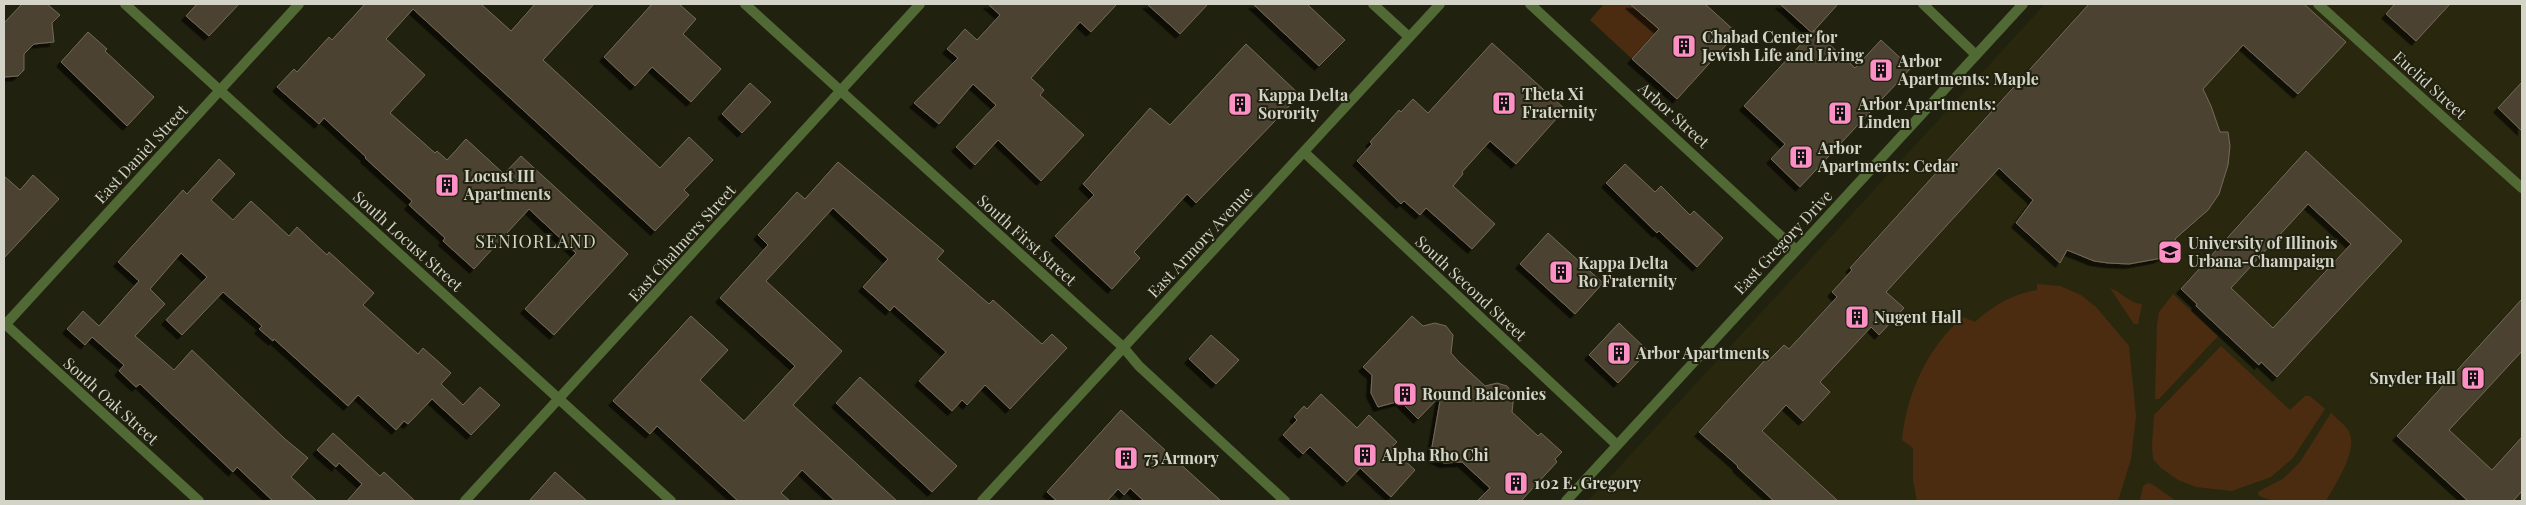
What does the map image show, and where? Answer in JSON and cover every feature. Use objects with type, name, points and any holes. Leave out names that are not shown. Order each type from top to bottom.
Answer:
[{"type":"street","name":"South Locust Street","points":[[125,4],[670,501]]},
{"type":"street","name":"East Daniel Street","points":[[4,324],[299,4]]},
{"type":"street","name":"South First Street","points":[[745,4],[1123,347],[1139,366],[1285,501]]},
{"type":"street","name":"East Chalmers Street","points":[[465,501],[920,4]]},
{"type":"street","points":[[1373,4],[1409,37]]},
{"type":"street","name":"East Armory Avenue","points":[[982,501],[1440,4]]},
{"type":"street","name":"Arbor Street","points":[[1530,4],[1796,250]]},
{"type":"street","points":[[1923,4],[1976,55]]},
{"type":"street","name":"East Gregory Drive","points":[[1566,501],[2023,4]]},
{"type":"street","name":"Euclid Street","points":[[2318,4],[2522,188]]},
{"type":"street","name":"South Second Street","points":[[1304,152],[1617,445]]},
{"type":"street","name":"South Oak Street","points":[[4,324],[199,501]]},
{"type":"shaded area","points":[[1604,4],[1630,4],[1659,29],[1632,59],[1590,20]]},
{"type":"shaded area","name":"University of Illinois Urbana-Champaign","points":[[2045,4],[2522,4],[2522,501],[1588,501]]},
{"type":"shaded area","points":[[2037,284],[2060,286],[2081,295],[2096,307],[2129,346],[2136,416],[2131,459],[2118,501],[1917,501],[1913,480],[1913,448],[1902,440],[1914,389],[1929,357],[1950,329],[1963,317],[1975,322],[1989,310],[2004,301],[2020,294],[2037,290]]},
{"type":"shaded area","points":[[2110,288],[2133,302],[2142,304],[2138,324],[2134,324]]},
{"type":"shaded area","points":[[2173,294],[2218,336],[2159,399],[2155,399],[2159,312]]},
{"type":"shaded area","points":[[2221,346],[2290,410],[2305,396],[2310,396],[2325,409],[2293,458],[2271,477],[2232,491],[2196,487],[2178,480],[2161,468],[2153,459],[2154,415]]},
{"type":"shaded area","points":[[2331,413],[2348,430],[2351,446],[2345,466],[2326,501],[2274,501],[2259,496],[2258,492],[2284,478],[2300,462]]},
{"type":"shaded area","points":[[2148,483],[2176,501],[2140,501],[2143,486]]},
{"type":"building","points":[[22,4],[47,4],[60,15],[52,23],[54,42],[34,44],[24,54],[24,70],[18,76],[4,77],[4,23]]},
{"type":"building","points":[[197,4],[239,4],[209,36],[186,16]]},
{"type":"building","points":[[365,4],[481,4],[511,31],[535,4],[594,4],[543,60],[660,168],[689,137],[713,160],[684,190],[689,195],[655,231],[413,9],[386,39],[425,75],[390,113],[435,153],[437,151],[447,160],[466,139],[504,174],[521,156],[628,254],[554,335],[525,309],[576,253],[529,209],[474,269],[443,241],[445,238],[409,205],[412,201],[324,118],[319,124],[277,87],[294,69],[297,72],[329,37],[332,40]]},
{"type":"building","points":[[652,4],[679,4],[696,19],[683,34],[721,69],[691,102],[652,67],[635,86],[604,57]]},
{"type":"building","points":[[988,4],[1117,4],[1091,32],[1080,22],[1031,78],[1044,90],[1040,95],[1084,135],[1041,181],[998,140],[975,165],[956,147],[996,105],[973,84],[939,124],[914,103],[958,58],[947,49],[965,29],[977,40],[1000,15]]},
{"type":"building","points":[[1147,4],[1208,4],[1180,34]]},
{"type":"building","points":[[1253,4],[1307,4],[1345,40],[1319,66]]},
{"type":"building","name":"Chabad Center for Jewish Life and Living","points":[[1630,4],[1705,4],[1737,33],[1677,99],[1632,59],[1659,29]]},
{"type":"building","points":[[1780,4],[1838,4],[1812,33]]},
{"type":"building","points":[[2089,4],[2304,4],[2346,42],[2298,94],[2243,45],[2203,89],[2220,132],[2228,132],[2230,146],[2228,165],[2219,194],[2208,210],[2175,239],[2180,248],[2157,259],[2129,264],[2108,263],[2094,261],[2067,250],[2060,263],[2016,223],[2033,200],[1999,168],[1886,292],[1904,308],[1879,335],[1871,327],[1820,382],[1830,392],[1803,421],[1786,405],[1762,431],[1838,501],[1774,501],[1699,432],[1766,359],[1768,361],[1784,345],[1789,349],[1837,297],[1832,292],[1852,270],[1850,268]]},
{"type":"building","points":[[2395,4],[2450,4],[2416,41],[2386,14]]},
{"type":"building","points":[[1814,30],[1855,68],[1881,40],[1911,68],[1800,187],[1771,159],[1785,144],[1744,106]]},
{"type":"building","points":[[88,32],[107,49],[105,51],[154,97],[127,126],[61,62]]},
{"type":"building","points":[[1492,43],[1565,109],[1516,164],[1490,141],[1462,172],[1463,174],[1453,186],[1495,224],[1472,249],[1426,208],[1420,215],[1404,201],[1401,204],[1357,161],[1372,144],[1370,142],[1399,110],[1401,112],[1413,99],[1428,113]]},
{"type":"building","points":[[1246,44],[1300,95],[1196,203],[1187,194],[1134,252],[1140,258],[1112,289],[1055,236],[1094,195],[1083,184],[1150,108],[1170,125]]},
{"type":"building","points":[[2522,82],[2522,131],[2498,108]]},
{"type":"building","points":[[750,83],[771,102],[742,133],[722,114]]},
{"type":"building","points":[[2306,151],[2402,241],[2277,377],[2261,362],[2259,365],[2196,306],[2197,304],[2181,289]],"holes":[[[2308,204],[2351,244],[2273,328],[2231,288]]]},
{"type":"building","points":[[219,159],[235,174],[211,200],[233,220],[251,201],[289,236],[297,227],[327,255],[329,252],[374,293],[363,305],[418,354],[423,348],[451,373],[441,384],[463,405],[480,387],[500,405],[471,435],[432,399],[408,424],[404,421],[396,430],[358,395],[348,406],[274,339],[273,341],[259,329],[262,326],[223,292],[182,335],[166,320],[207,277],[181,253],[150,289],[165,304],[135,336],[174,370],[192,350],[285,439],[308,458],[291,477],[317,501],[273,501],[237,467],[233,472],[140,384],[136,387],[119,371],[124,365],[92,337],[85,345],[67,329],[83,311],[99,326],[139,281],[118,262],[183,190],[187,194]]},
{"type":"building","points":[[838,162],[944,251],[937,259],[989,304],[993,300],[1042,344],[1052,334],[1067,348],[1010,409],[985,385],[967,405],[962,400],[952,411],[919,381],[946,352],[894,306],[890,311],[863,287],[888,259],[833,208],[766,281],[842,351],[793,405],[897,501],[835,501],[802,470],[781,493],[790,501],[738,501],[657,426],[650,434],[613,401],[691,316],[728,350],[700,380],[744,421],[795,366],[720,298],[768,245],[758,235],[797,192],[805,199]]},
{"type":"building","points":[[1625,164],[1655,192],[1661,186],[1690,215],[1694,211],[1723,238],[1697,267],[1659,231],[1657,233],[1606,183]]},
{"type":"building","points":[[33,175],[59,199],[4,258],[4,176],[20,190]]},
{"type":"building","name":"Kappa Delta Ro Fraternity","points":[[1548,233],[1603,283],[1575,314],[1520,264]]},
{"type":"building","name":"Snyder Hall","points":[[2522,299],[2522,351],[2449,430],[2492,470],[2522,437],[2522,491],[2513,501],[2468,501],[2397,436]]},
{"type":"building","name":"Round Balconies","points":[[1412,316],[1423,326],[1435,323],[1446,326],[1453,335],[1451,353],[1458,361],[1485,386],[1497,383],[1507,386],[1514,395],[1512,412],[1538,436],[1541,433],[1562,452],[1555,459],[1557,462],[1521,501],[1477,501],[1490,488],[1462,462],[1444,463],[1433,458],[1432,447],[1441,395],[1418,419],[1400,401],[1378,407],[1371,393],[1372,375],[1363,367]]},
{"type":"building","name":"Arbor Apartments","points":[[1619,323],[1648,351],[1618,383],[1589,355]]},
{"type":"building","points":[[1211,335],[1239,360],[1216,384],[1189,359]]},
{"type":"building","points":[[860,377],[957,466],[932,492],[836,403]]},
{"type":"building","points":[[1321,394],[1357,428],[1369,415],[1397,442],[1391,448],[1415,470],[1391,497],[1360,468],[1347,482],[1310,447],[1303,454],[1283,435],[1297,420],[1294,417],[1304,406],[1307,409]]},
{"type":"building","name":"75 Armory","points":[[1121,410],[1221,501],[1144,501],[1130,488],[1124,495],[1118,489],[1107,501],[1057,501],[1047,492]]},
{"type":"building","points":[[333,433],[380,476],[384,472],[415,501],[347,501],[362,484],[339,463],[336,467],[317,450]]},
{"type":"building","points":[[555,472],[587,501],[529,501]]},
{"type":"place","name":"Chabad Center for Jewish Life and Living","points":[[1684,46]]},
{"type":"place","name":"Arbor Apartments: Maple","points":[[1881,70]]},
{"type":"place","name":"Theta Xi Fraternity","points":[[1504,103]]},
{"type":"place","name":"Kappa Delta Sorority","points":[[1240,104]]},
{"type":"place","name":"Arbor Apartments: Linden","points":[[1840,113]]},
{"type":"place","name":"Arbor Apartments: Cedar","points":[[1801,157]]},
{"type":"place","name":"Locust III Apartments","points":[[447,185]]},
{"type":"place","name":"University of Illinois Urbana-Champaign","points":[[2170,252]]},
{"type":"place","name":"Kappa Delta Ro Fraternity","points":[[1561,272]]},
{"type":"place","name":"Nugent Hall","points":[[1857,317]]},
{"type":"place","name":"Arbor Apartments","points":[[1619,353]]},
{"type":"place","name":"Snyder Hall","points":[[2473,378]]},
{"type":"place","name":"Round Balconies","points":[[1405,394]]},
{"type":"place","name":"Alpha Rho Chi","points":[[1365,455]]},
{"type":"place","name":"75 Armory","points":[[1126,458]]},
{"type":"place","name":"102 E. Gregory","points":[[1516,483]]},
{"type":"district","name":"SENIORLAND","points":[[536,242]]}]
